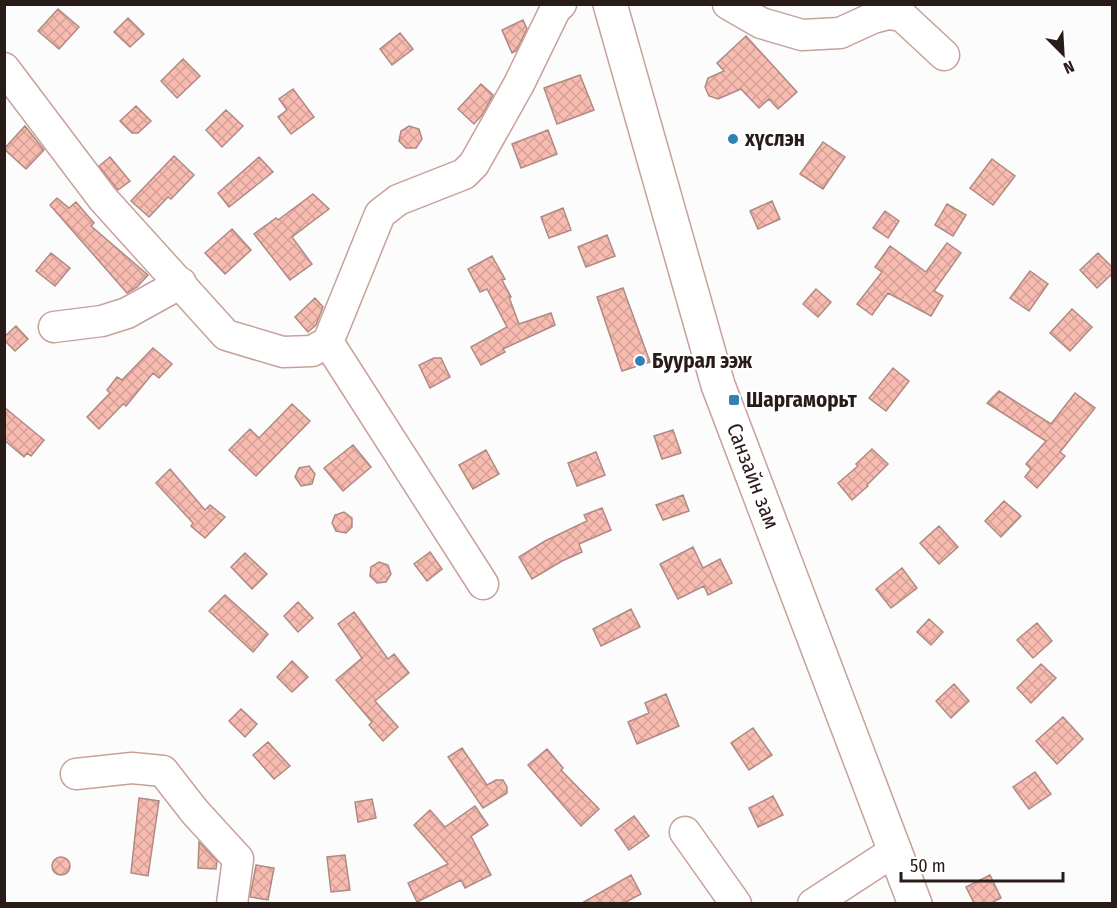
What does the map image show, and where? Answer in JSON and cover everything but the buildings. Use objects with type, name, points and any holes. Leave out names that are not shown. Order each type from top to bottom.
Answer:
[{"type":"main road","name":"Санзайн зам","points":[[610,4],[718,386],[915,903]]},
{"type":"street","points":[[4,68],[103,199],[226,335],[283,352],[312,351],[328,342],[380,214],[398,200],[464,174],[474,164],[519,84],[555,10],[561,4]]},
{"type":"street","points":[[728,4],[761,23],[802,35],[840,33],[879,11],[902,16],[944,55]]},
{"type":"street","points":[[54,327],[102,321],[127,313],[181,284]]},
{"type":"street","points":[[328,342],[483,584]]},
{"type":"street","points":[[76,774],[132,768],[163,771],[195,812],[238,859],[232,903]]},
{"type":"street","points":[[685,832],[736,903]]},
{"type":"street","points":[[813,903],[896,850]]},
{"type":"place","name":"хүслэн","points":[[733,139]]},
{"type":"place","name":"Буурал ээж","points":[[640,361]]},
{"type":"place","name":"Шаргаморьт","points":[[734,400]]}]
